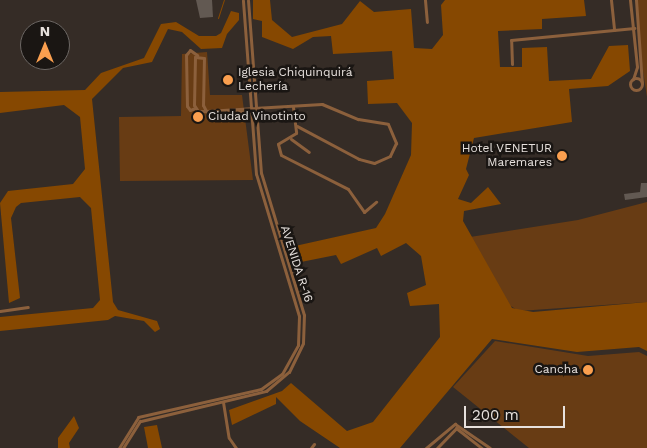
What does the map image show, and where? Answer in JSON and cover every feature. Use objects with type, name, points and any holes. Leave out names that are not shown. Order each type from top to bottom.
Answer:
[{"type":"street","name":"AVENIDA R-16","points":[[139,419],[266,391],[281,380],[301,350],[304,315],[264,188],[249,87],[243,0]]},
{"type":"street","name":"AVENIDA R-16","points":[[222,401],[261,389],[282,374],[298,345],[299,316],[260,190],[253,111],[254,87],[248,0]]},
{"type":"street","points":[[425,0],[427,22]]},
{"type":"street","points":[[611,0],[614,30]]},
{"type":"street","points":[[630,0],[637,67],[634,79],[630,84],[633,90],[640,89],[642,83],[636,0]]},
{"type":"street","points":[[512,64],[511,40],[634,28]]},
{"type":"street","points":[[253,111],[204,108],[204,61],[190,50],[186,55],[187,106],[190,110],[195,108],[205,114],[253,111],[322,104],[358,119],[382,121],[391,127],[396,143],[390,156],[374,163],[359,159],[297,126]]},
{"type":"street","points":[[195,108],[193,63],[197,55]]},
{"type":"street","points":[[637,67],[642,67]]},
{"type":"street","points":[[634,79],[642,83]]},
{"type":"street","points":[[249,87],[254,87]]},
{"type":"street","points":[[293,107],[297,126],[290,139],[278,144],[281,155],[348,189],[364,212],[376,202]]},
{"type":"street","points":[[290,139],[309,152]]},
{"type":"street","points":[[0,311],[28,307]]},
{"type":"street","points":[[299,316],[304,315]]},
{"type":"street","points":[[222,401],[229,438],[236,448]]},
{"type":"street","points":[[119,448],[139,419]]},
{"type":"street","points":[[123,448],[139,419]]},
{"type":"street","points":[[426,448],[433,444],[446,428],[455,424],[490,448]]},
{"type":"street","points":[[433,444],[437,448],[456,428],[481,447],[484,443]]},
{"type":"street","points":[[311,448],[314,444]]},
{"type":"shaded area","points":[[253,0],[270,0],[272,20],[292,37],[342,24],[360,1],[374,12],[411,9],[414,48],[432,49],[443,35],[441,5],[445,0],[584,0],[586,16],[542,19],[542,29],[498,31],[500,67],[522,67],[522,48],[547,47],[549,81],[591,79],[609,46],[628,45],[630,71],[608,86],[569,89],[572,122],[474,138],[466,169],[469,175],[458,199],[471,203],[488,187],[501,204],[464,211],[463,221],[512,308],[533,312],[647,302],[647,351],[639,347],[577,352],[492,339],[400,448],[340,448],[300,421],[276,397],[276,404],[232,425],[229,410],[282,391],[291,383],[347,431],[373,422],[440,337],[439,304],[410,306],[407,293],[426,285],[421,256],[406,243],[381,256],[377,248],[341,264],[336,255],[291,264],[286,248],[376,228],[385,214],[411,155],[412,123],[397,103],[368,104],[367,81],[394,79],[392,51],[333,54],[331,36],[313,37],[293,49],[262,37],[262,21],[253,19]]},
{"type":"shaded area","points":[[636,0],[647,0],[647,97],[642,65]]},
{"type":"shaded area","points":[[231,11],[239,13],[239,20],[227,34],[222,48],[201,49],[182,32],[168,29],[152,62],[123,68],[92,99],[113,302],[118,310],[157,321],[160,329],[155,332],[144,321],[115,316],[108,320],[0,331],[0,317],[93,308],[100,300],[91,208],[80,197],[21,203],[16,207],[11,218],[20,298],[9,303],[0,203],[8,191],[73,184],[85,169],[80,117],[64,105],[0,113],[0,92],[85,90],[101,73],[144,58],[161,24],[176,22],[199,36],[216,36],[221,33]]},
{"type":"shaded area","name":"Ciudad Vinotinto","points":[[207,52],[210,95],[242,95],[253,180],[120,181],[119,117],[181,116],[182,54]]},
{"type":"shaded area","points":[[647,202],[647,302],[519,311],[509,305],[470,237],[578,220]]},
{"type":"shaded area","points":[[495,341],[588,356],[639,352],[647,356],[647,448],[529,448],[453,387]]},
{"type":"shaded area","points":[[74,416],[79,428],[69,443],[70,448],[58,448],[58,438]]},
{"type":"shaded area","points":[[157,425],[162,448],[148,448],[144,427]]},
{"type":"building","points":[[196,0],[212,0],[213,17],[200,18]]},
{"type":"building","points":[[641,183],[647,183],[647,197],[625,200],[624,194],[640,192]]},
{"type":"waterway","points":[[218,18],[224,0]]},
{"type":"place","name":"Iglesia Chiquinquirá Lechería","points":[[228,80]]},
{"type":"place","name":"Ciudad Vinotinto","points":[[198,117]]},
{"type":"place","name":"Hotel VENETUR Maremares","points":[[562,156]]},
{"type":"place","name":"Cancha","points":[[588,370]]}]
